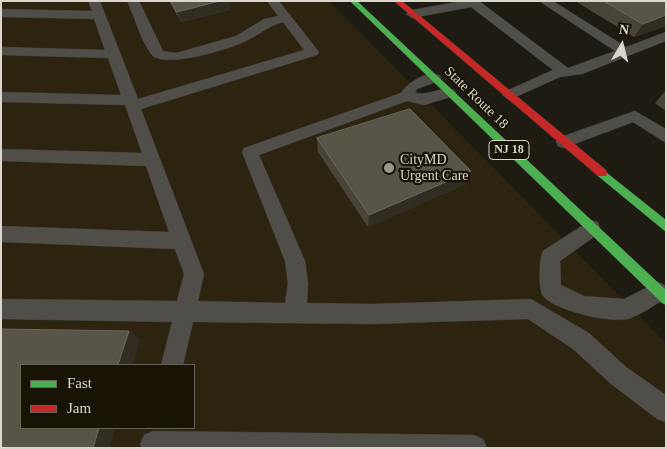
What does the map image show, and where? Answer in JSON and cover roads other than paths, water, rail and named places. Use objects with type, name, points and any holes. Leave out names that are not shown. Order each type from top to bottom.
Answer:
[{"type":"highway","name":"State Route 18","points":[[353,1],[662,296]]},
{"type":"highway","name":"State Route 18","points":[[397,1],[666,227]]},
{"type":"lane","points":[[133,1],[157,53],[165,57],[177,57],[241,39],[268,22],[287,18]]},
{"type":"lane","points":[[1,97],[132,103],[312,52],[273,1]]},
{"type":"lane","points":[[544,1],[625,52]]},
{"type":"lane","points":[[412,14],[471,2],[565,72]]},
{"type":"lane","points":[[1,13],[97,8],[194,274],[172,364]]},
{"type":"lane","points":[[509,95],[557,73],[577,71],[666,36]]},
{"type":"lane","points":[[1,51],[113,54]]},
{"type":"lane","points":[[406,96],[412,86],[434,78]]},
{"type":"lane","points":[[295,314],[298,283],[295,261],[250,152],[406,96],[424,100],[449,92]]},
{"type":"lane","points":[[564,142],[635,116],[666,137]]},
{"type":"lane","points":[[1,155],[152,160]]},
{"type":"lane","points":[[531,309],[551,290],[550,258],[591,228]]},
{"type":"lane","points":[[1,234],[183,242]]},
{"type":"lane","points":[[551,290],[582,306],[626,309],[662,296]]},
{"type":"lane","points":[[1,309],[295,314],[370,314],[531,309],[581,341],[618,374],[666,410]]},
{"type":"lane","points":[[154,440],[474,448]]},
{"type":"place","name":"CityMD Urgent Care","points":[[389,168]]}]
